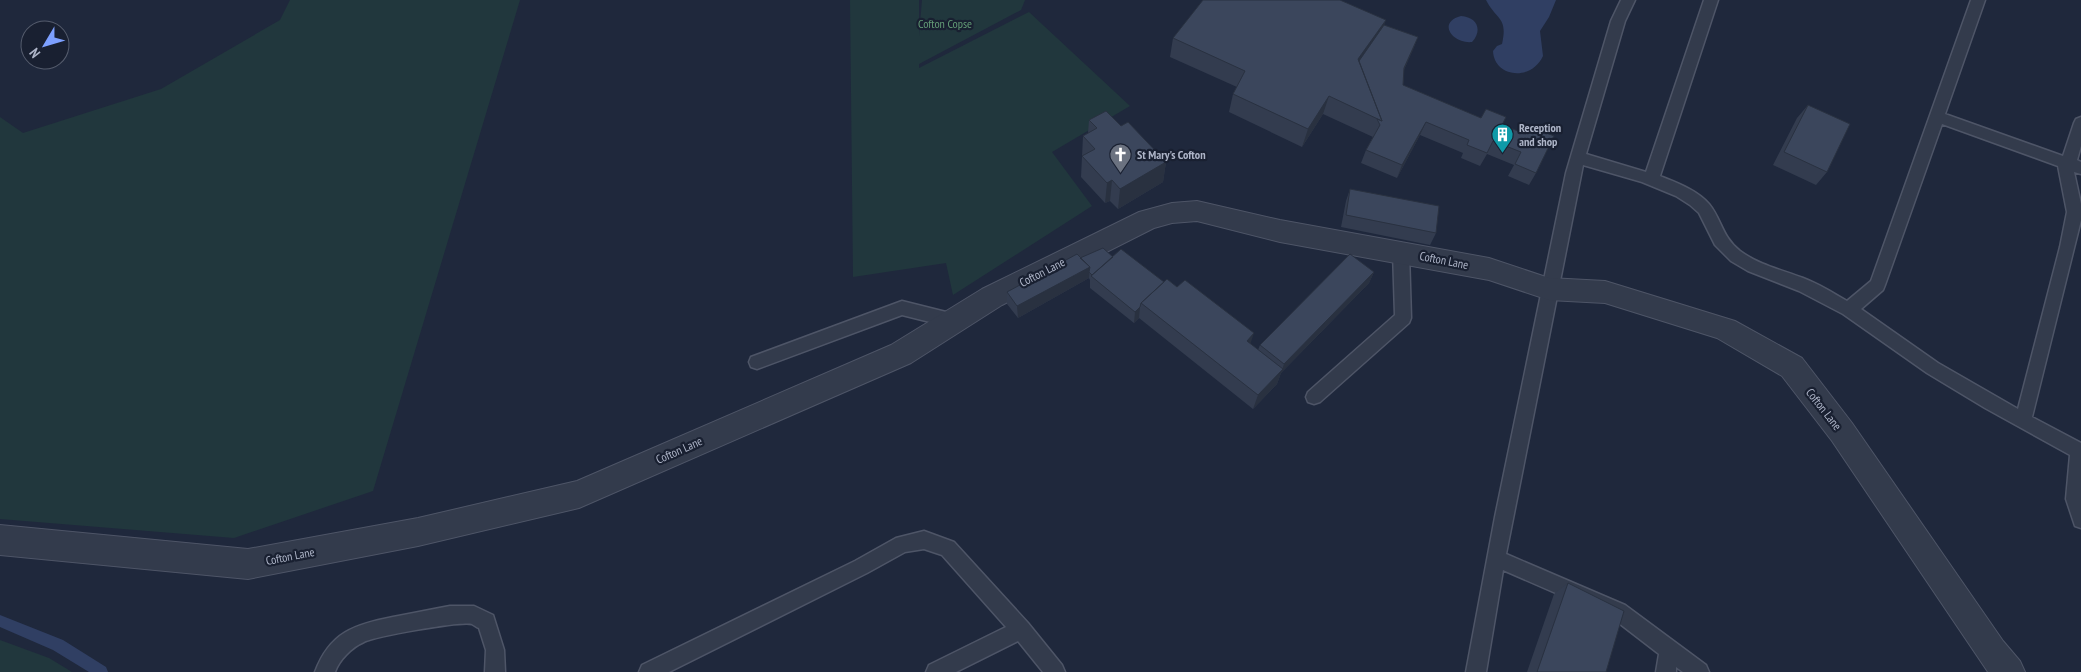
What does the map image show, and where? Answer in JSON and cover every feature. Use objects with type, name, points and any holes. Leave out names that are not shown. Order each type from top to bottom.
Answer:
[{"type":"street","name":"Cofton Lane","points":[[0,540],[248,564],[418,532],[578,494],[900,354],[992,297],[1148,219],[1172,213],[1197,211],[1280,231],[1489,269],[1549,289],[1605,292],[1724,329],[1792,368],[1842,432],[1992,652],[2009,672]]},
{"type":"lane","points":[[1476,672],[1498,559],[1504,517],[1549,289],[1578,158],[1599,81],[1618,21],[1628,0]]},
{"type":"lane","points":[[1651,180],[1711,0]]},
{"type":"lane","points":[[1849,309],[1877,285],[1978,0]]},
{"type":"lane","points":[[1937,117],[2071,165]]},
{"type":"lane","points":[[2023,421],[2076,212],[2071,165],[2081,124]]},
{"type":"lane","points":[[1578,158],[1651,180],[1688,196],[1704,208],[1714,232],[1729,251],[1755,267],[1800,284],[1849,309],[1891,342],[2023,421],[2080,451],[2075,500],[2081,520]]},
{"type":"lane","points":[[1314,397],[1403,318],[1401,252]]},
{"type":"lane","points":[[757,362],[902,308],[954,321]]},
{"type":"lane","points":[[648,672],[861,567],[902,544],[924,540],[948,548],[1022,630],[1055,672]]},
{"type":"lane","points":[[1498,559],[1618,611],[1699,672]]},
{"type":"lane","points":[[325,672],[329,661],[344,644],[360,633],[450,616],[474,615],[486,622],[495,650],[495,672]]},
{"type":"lane","points":[[939,671],[1022,630]]},
{"type":"lane","points":[[1666,672],[1670,650]]},
{"type":"green space","points":[[290,0],[520,0],[373,491],[234,538],[0,519],[0,117],[23,133],[161,89],[280,20]]},
{"type":"green space","name":"Cofton Copse","points":[[850,0],[919,0],[919,36],[922,0],[1025,0],[1021,10],[919,64],[919,68],[1029,12],[1130,106],[1052,152],[1092,206],[953,295],[946,263],[853,277]]},
{"type":"green space","points":[[0,640],[49,658],[72,672],[0,672]]},
{"type":"water","points":[[1486,0],[1556,0],[1549,17],[1540,31],[1543,56],[1530,70],[1522,73],[1506,71],[1495,60],[1493,51],[1502,44],[1504,29]]},
{"type":"water","points":[[1461,16],[1471,19],[1477,25],[1477,33],[1472,42],[1458,40],[1450,32],[1450,23]]},
{"type":"building","points":[[1203,0],[1340,0],[1386,20],[1358,59],[1382,121],[1329,96],[1308,129],[1233,94],[1245,71],[1173,38]]},
{"type":"building","points":[[1384,25],[1418,37],[1404,68],[1403,85],[1481,118],[1486,109],[1506,117],[1502,125],[1526,134],[1530,126],[1554,136],[1536,173],[1515,164],[1521,152],[1493,141],[1487,153],[1467,145],[1469,140],[1426,122],[1402,165],[1366,150],[1380,125],[1377,119],[1382,121],[1359,61]]},
{"type":"building","points":[[1808,105],[1850,124],[1827,172],[1784,152]]},
{"type":"building","points":[[1106,111],[1121,126],[1128,122],[1166,162],[1120,189],[1112,180],[1107,183],[1082,156],[1095,149],[1083,136],[1097,128],[1089,120]]},
{"type":"building","points":[[1350,189],[1439,206],[1436,233],[1346,215]]},
{"type":"building","points":[[1103,248],[1113,257],[1092,275],[1089,272],[1090,267],[1080,258]]},
{"type":"building","points":[[1121,249],[1164,282],[1141,303],[1135,312],[1091,276]]},
{"type":"building","points":[[1077,254],[1090,267],[1017,306],[1007,292]]},
{"type":"building","points":[[1350,254],[1374,272],[1284,364],[1260,345]]},
{"type":"building","points":[[1167,279],[1177,287],[1185,280],[1254,333],[1247,341],[1283,369],[1258,395],[1141,303]]},
{"type":"building","points":[[1568,583],[1624,611],[1606,672],[1537,672]]},
{"type":"waterway","points":[[0,621],[58,645],[101,672]]},
{"type":"place","name":"Reception and shop","points":[[1503,153]]},
{"type":"place","name":"St Mary's Cofton","points":[[1121,173]]}]
